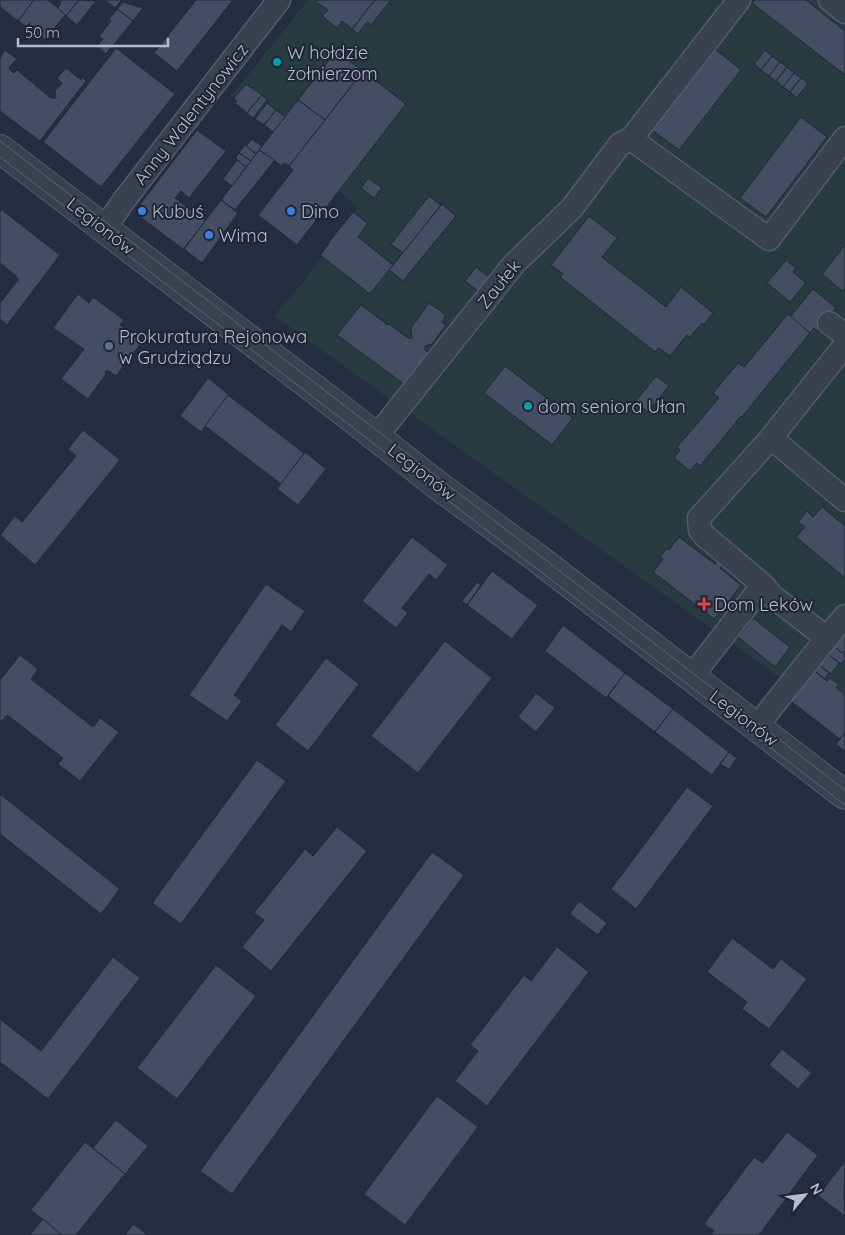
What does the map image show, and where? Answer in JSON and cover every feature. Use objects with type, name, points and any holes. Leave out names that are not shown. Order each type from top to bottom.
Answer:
[{"type":"street","name":"Anny Walentynowicz","points":[[104,229],[131,191],[279,0]]},
{"type":"street","name":"Zaułek","points":[[376,437],[514,264],[572,208],[620,144],[631,140],[739,0]]},
{"type":"street","points":[[830,0],[845,12]]},
{"type":"street","points":[[631,140],[769,239],[845,138]]},
{"type":"street","name":"Legionów","points":[[0,149],[845,795]]},
{"type":"street","points":[[827,638],[772,596],[764,584],[705,536],[700,530],[699,518],[771,438],[845,345]]},
{"type":"street","points":[[771,438],[845,500]]},
{"type":"street","points":[[692,677],[764,584]]},
{"type":"street","points":[[756,727],[845,616]]},
{"type":"shaded area","points":[[308,0],[845,0],[845,724],[274,316],[309,275],[357,207],[232,95]]},
{"type":"building","points":[[0,0],[34,0],[18,21],[0,7]]},
{"type":"building","points":[[34,0],[48,0],[66,14],[45,40],[18,21]]},
{"type":"building","points":[[62,0],[79,0],[66,16],[58,8]]},
{"type":"building","points":[[79,0],[96,1],[77,25],[66,16]]},
{"type":"building","points":[[105,0],[122,0],[115,8]]},
{"type":"building","points":[[196,0],[233,0],[177,71],[154,53]]},
{"type":"building","points":[[317,0],[375,0],[352,29],[342,21],[337,28],[323,17],[328,10],[316,2]]},
{"type":"building","points":[[375,0],[391,0],[371,25],[367,22],[358,34],[352,29]]},
{"type":"building","points":[[754,0],[806,0],[845,31],[845,75],[752,3]]},
{"type":"building","points":[[123,2],[143,8],[133,21],[117,9]]},
{"type":"building","points":[[117,9],[133,21],[106,54],[97,46],[103,39],[99,36],[111,21],[109,19]]},
{"type":"building","points":[[116,48],[175,94],[101,187],[43,142]]},
{"type":"building","points":[[715,49],[741,70],[679,150],[652,130]]},
{"type":"building","points":[[5,50],[17,59],[9,67],[10,70],[14,73],[17,70],[51,98],[56,98],[55,91],[62,83],[57,78],[66,68],[81,80],[82,77],[86,81],[40,141],[0,111],[0,58]]},
{"type":"building","points":[[765,50],[772,56],[761,70],[754,64]]},
{"type":"building","points":[[336,51],[363,71],[325,120],[298,100]]},
{"type":"building","points":[[772,56],[780,62],[769,76],[761,70]]},
{"type":"building","points":[[780,62],[787,67],[776,81],[769,76]]},
{"type":"building","points":[[787,67],[794,73],[783,87],[776,81]]},
{"type":"building","points":[[363,71],[406,104],[297,245],[258,215],[293,170],[289,166]]},
{"type":"building","points":[[794,73],[801,78],[790,92],[783,87]]},
{"type":"building","points":[[801,78],[808,83],[797,98],[790,92]]},
{"type":"building","points":[[246,84],[262,95],[247,113],[235,103],[237,101],[234,98]]},
{"type":"building","points":[[262,95],[267,100],[253,118],[247,113]]},
{"type":"building","points":[[298,100],[325,120],[289,166],[284,163],[282,166],[259,150]]},
{"type":"building","points":[[267,103],[276,110],[264,125],[255,119]]},
{"type":"building","points":[[276,110],[285,117],[273,132],[264,125]]},
{"type":"building","points":[[801,117],[827,137],[766,217],[740,198]]},
{"type":"building","points":[[197,130],[226,151],[189,198],[181,191],[175,198],[206,221],[183,249],[139,216],[138,207]]},
{"type":"building","points":[[252,139],[262,146],[256,154],[246,146]]},
{"type":"building","points":[[245,145],[256,154],[251,161],[239,153]]},
{"type":"building","points":[[259,150],[275,160],[235,210],[221,200]]},
{"type":"building","points":[[239,153],[251,161],[246,167],[237,160],[236,157]]},
{"type":"building","points":[[237,160],[246,167],[232,186],[223,179]]},
{"type":"building","points":[[368,178],[382,188],[374,198],[361,188]]},
{"type":"building","points":[[429,196],[441,205],[403,253],[391,244]]},
{"type":"building","name":"Wima","points":[[221,200],[238,213],[202,263],[184,249]]},
{"type":"building","points":[[442,204],[456,216],[403,281],[389,270]]},
{"type":"building","points":[[2,210],[60,255],[7,325],[0,319],[0,303],[18,280],[16,276],[0,263],[0,212]]},
{"type":"building","points":[[353,212],[368,223],[358,237],[393,265],[370,294],[320,255]]},
{"type":"building","points":[[589,216],[617,238],[602,257],[666,307],[681,287],[713,313],[704,325],[702,323],[690,337],[687,335],[670,356],[659,348],[655,352],[560,277],[563,274],[551,265]]},
{"type":"building","points":[[845,245],[845,288],[842,291],[822,274]]},
{"type":"building","points":[[786,260],[796,268],[793,272],[806,283],[790,302],[767,283]]},
{"type":"building","points":[[476,267],[489,277],[478,291],[465,281]]},
{"type":"building","points":[[813,289],[836,308],[817,331],[814,328],[810,333],[790,317]]},
{"type":"building","name":"Prokuratura Rejonowa w Grudziądzu","points":[[78,294],[89,303],[93,297],[124,320],[120,325],[142,342],[116,376],[107,370],[88,399],[61,379],[84,349],[53,328]]},
{"type":"building","points":[[429,303],[446,315],[442,322],[446,325],[432,344],[425,346],[425,350],[433,356],[408,387],[337,335],[361,305],[408,338],[412,338],[411,328]]},
{"type":"building","points":[[788,314],[810,333],[700,466],[697,463],[690,471],[674,458],[680,450],[677,447],[719,398],[713,393],[738,363],[744,367]]},
{"type":"building","name":"dom seniora Ułan","points":[[505,366],[573,418],[552,445],[484,393]]},
{"type":"building","points":[[656,376],[669,386],[648,412],[635,402]]},
{"type":"building","points":[[208,378],[229,395],[201,432],[180,416]]},
{"type":"building","points":[[228,395],[304,453],[281,484],[205,426]]},
{"type":"building","points":[[83,430],[120,460],[35,565],[0,535],[15,516],[22,522],[76,456],[68,449]]},
{"type":"building","points":[[305,452],[326,469],[298,505],[277,489]]},
{"type":"building","points":[[822,507],[845,526],[845,578],[796,537],[805,527],[798,522],[807,511],[813,517]]},
{"type":"building","points":[[412,537],[448,565],[436,580],[429,574],[402,608],[408,613],[396,628],[362,601]]},
{"type":"building","points":[[679,537],[715,564],[718,560],[723,564],[720,568],[741,585],[731,598],[737,603],[731,612],[724,607],[714,619],[653,572],[663,559],[660,557],[667,548],[669,550]]},
{"type":"building","points":[[492,571],[538,605],[512,639],[467,605]]},
{"type":"building","points":[[477,582],[481,585],[467,605],[462,601]]},
{"type":"building","points":[[266,584],[305,611],[291,632],[282,625],[234,695],[242,701],[227,721],[189,695]]},
{"type":"building","points":[[753,618],[790,647],[775,667],[738,637]]},
{"type":"building","points":[[563,625],[625,673],[606,698],[545,651]]},
{"type":"building","points":[[845,630],[845,655],[832,645]]},
{"type":"building","points":[[445,641],[492,678],[418,773],[371,736]]},
{"type":"building","points":[[832,645],[845,655],[845,659],[841,664],[826,653]]},
{"type":"building","points":[[826,653],[839,663],[831,674],[817,663]]},
{"type":"building","points":[[20,655],[38,669],[31,679],[93,727],[100,718],[119,732],[80,781],[58,764],[63,758],[7,715],[0,721],[0,680]]},
{"type":"building","points":[[326,658],[359,684],[308,751],[275,725]]},
{"type":"building","points":[[817,663],[829,673],[825,679],[812,669]]},
{"type":"building","points":[[812,669],[827,681],[830,678],[839,684],[836,687],[845,695],[845,733],[840,739],[788,699]]},
{"type":"building","points":[[625,673],[673,709],[655,732],[608,696]]},
{"type":"building","points":[[536,693],[555,708],[536,732],[518,717]]},
{"type":"building","points":[[673,709],[729,752],[712,775],[655,732]]},
{"type":"building","points":[[845,733],[845,752],[836,744]]},
{"type":"building","points":[[729,752],[737,758],[729,769],[720,764]]},
{"type":"building","points":[[257,760],[286,781],[181,924],[152,903]]},
{"type":"building","points":[[687,787],[713,806],[636,909],[611,889]]},
{"type":"building","points":[[0,794],[120,889],[101,914],[0,834]]},
{"type":"building","points":[[337,827],[367,851],[271,971],[242,947],[264,920],[254,913],[305,849],[313,856]]},
{"type":"building","points":[[432,852],[464,875],[232,1194],[200,1171]]},
{"type":"building","points":[[579,901],[607,923],[598,935],[570,914]]},
{"type":"building","points":[[732,938],[773,969],[781,959],[807,979],[769,1029],[742,1009],[747,1002],[707,972]]},
{"type":"building","points":[[557,947],[589,972],[487,1106],[455,1081],[478,1051],[470,1045],[524,975],[531,981]]},
{"type":"building","points":[[113,957],[140,978],[48,1099],[0,1062],[0,1019],[41,1051]]},
{"type":"building","points":[[216,965],[256,996],[177,1099],[137,1068]]},
{"type":"building","points":[[782,1049],[812,1073],[798,1089],[769,1065]]},
{"type":"building","points":[[437,1096],[478,1127],[405,1225],[364,1194]]},
{"type":"building","points":[[116,1120],[148,1146],[125,1174],[93,1148]]},
{"type":"building","points":[[787,1132],[818,1155],[759,1235],[710,1235],[714,1231],[704,1224],[754,1157],[763,1163]]},
{"type":"building","points":[[85,1142],[125,1174],[76,1235],[62,1235],[31,1210]]},
{"type":"building","points":[[845,1161],[844,1195],[845,1216],[818,1196]]},
{"type":"building","points":[[43,1219],[62,1235],[30,1235]]},
{"type":"building","points":[[133,1224],[148,1235],[125,1235]]},
{"type":"tram line","points":[[0,141],[845,790]]},
{"type":"tram line","points":[[0,157],[845,805]]},
{"type":"place","name":"W hołdzie żołnierzom","points":[[277,62]]},
{"type":"place","name":"Kubuś","points":[[142,211]]},
{"type":"place","name":"Dino","points":[[291,211]]},
{"type":"place","name":"Wima","points":[[209,235]]},
{"type":"place","name":"Prokuratura Rejonowa w Grudziądzu","points":[[109,346]]},
{"type":"place","name":"dom seniora Ułan","points":[[528,406]]},
{"type":"place","name":"Dom Leków","points":[[704,604]]}]
